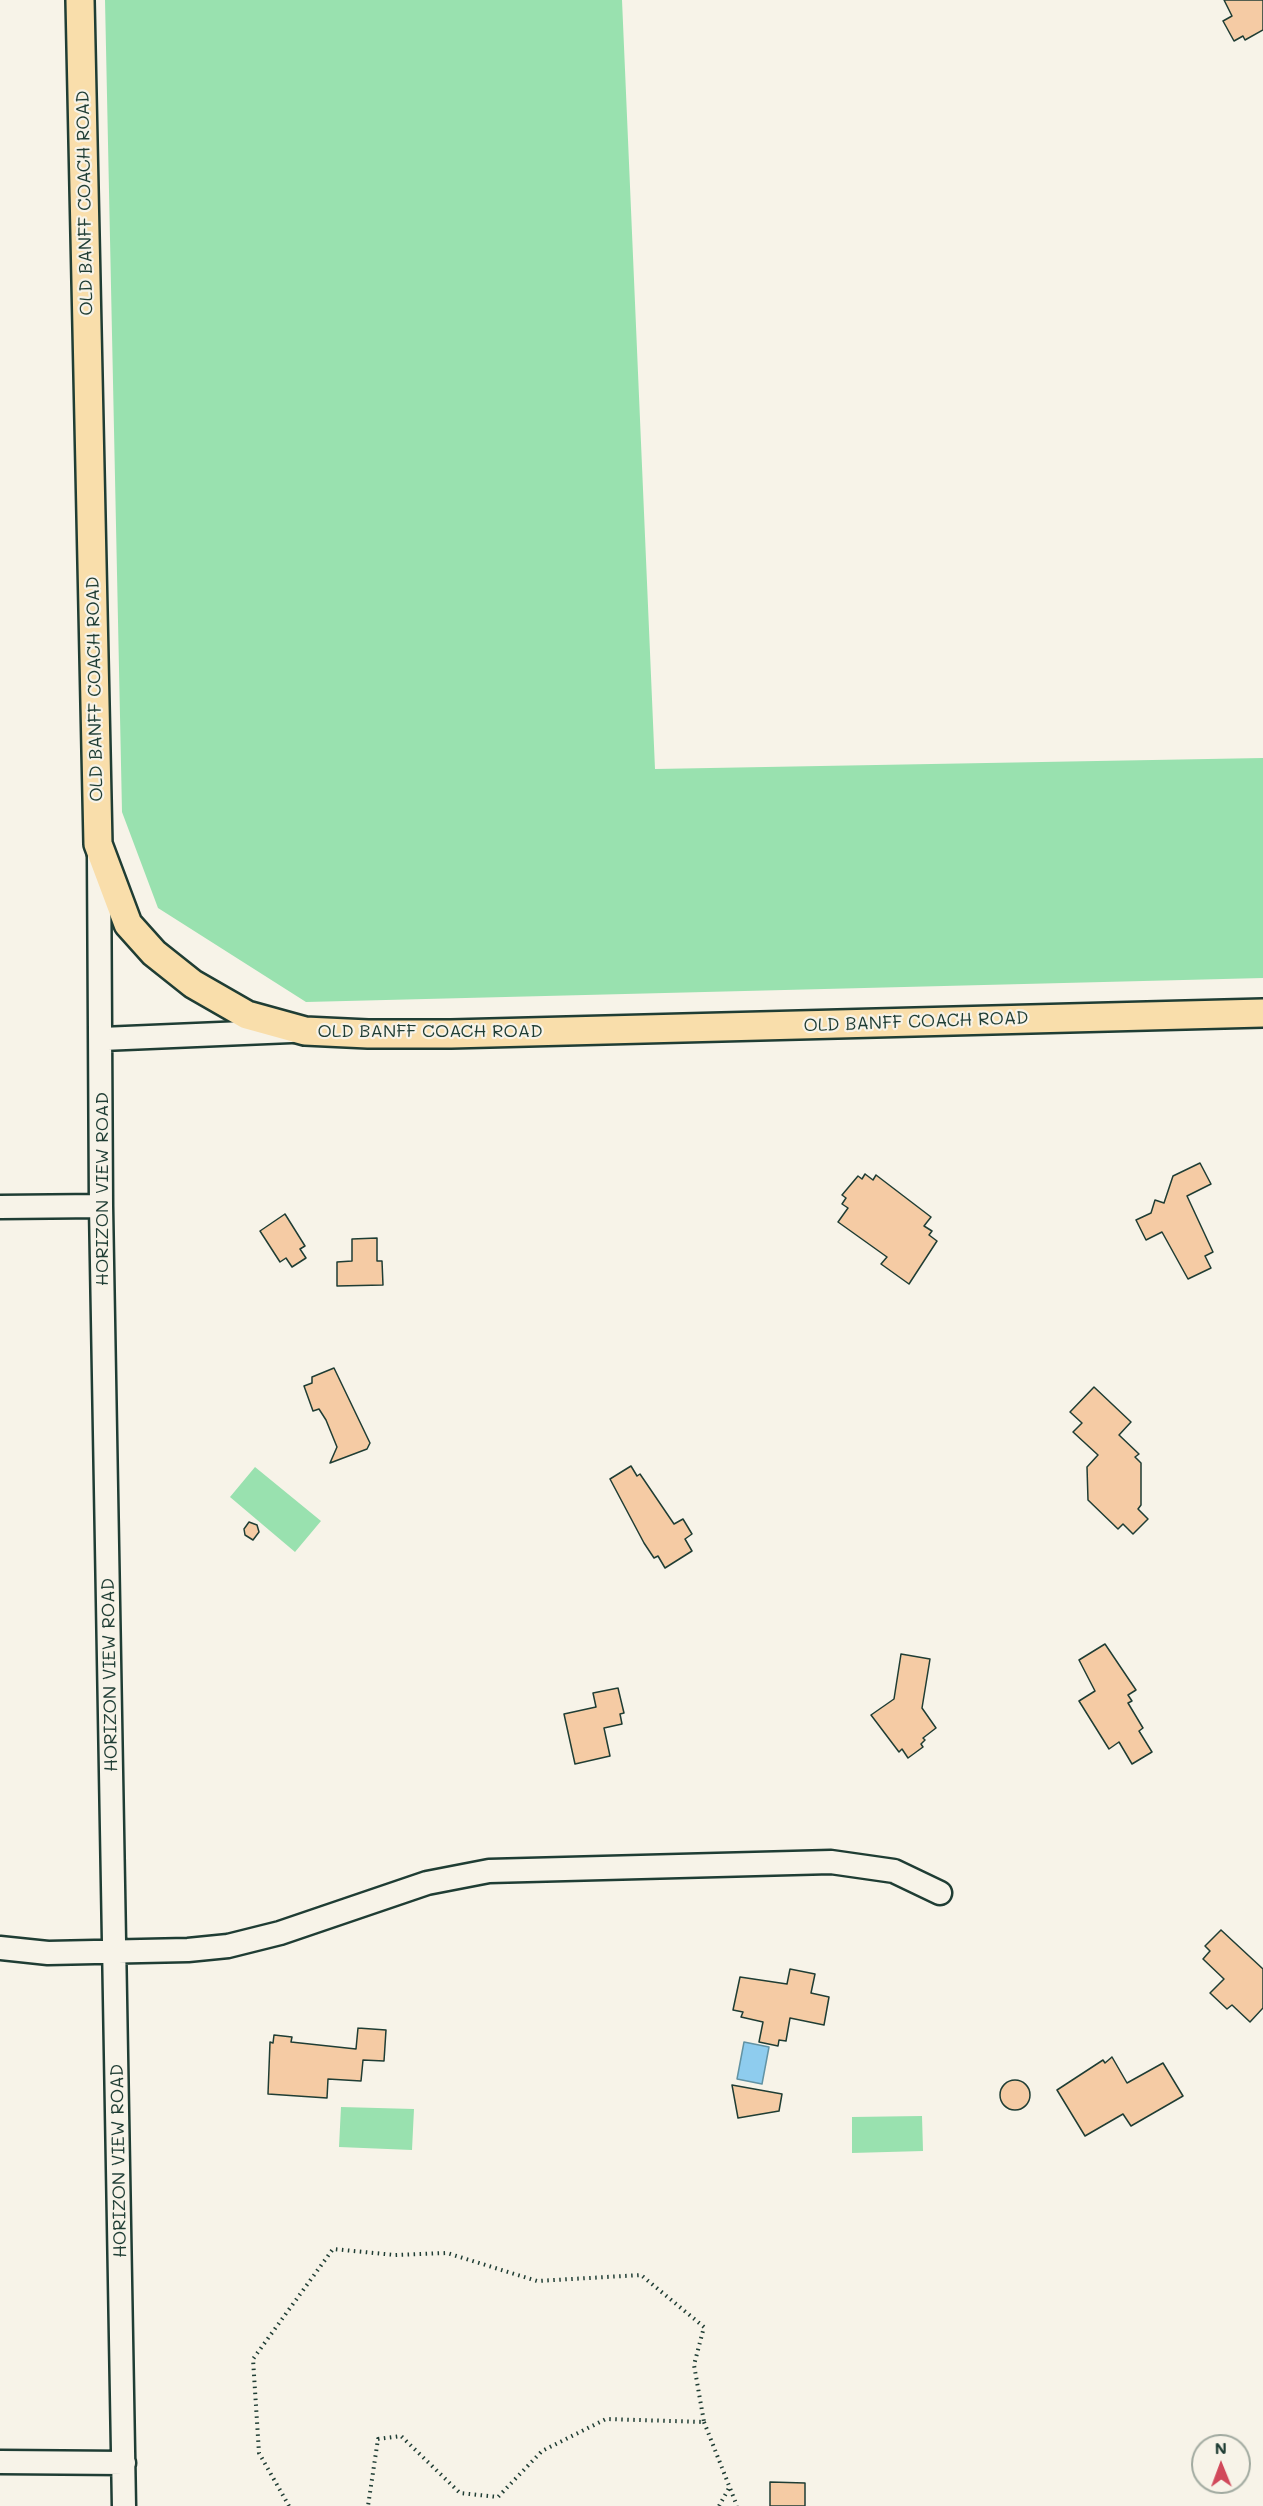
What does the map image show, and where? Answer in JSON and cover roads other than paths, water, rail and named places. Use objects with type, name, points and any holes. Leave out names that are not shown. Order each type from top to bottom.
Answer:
[{"type":"main road","name":"OLD BANFF COACH ROAD","points":[[80,0],[99,844],[128,924],[154,953],[193,984],[247,1015],[305,1031],[368,1034],[463,1034],[1263,1013]]},
{"type":"street","name":"HORIZON VIEW ROAD","points":[[99,844],[102,1039],[101,1206],[116,1952],[124,2506]]},
{"type":"street","points":[[102,1039],[305,1031]]},
{"type":"street","points":[[0,1207],[101,1206]]},
{"type":"street","points":[[0,1948],[48,1953],[188,1950],[228,1946],[280,1933],[427,1883],[489,1871],[831,1862],[894,1871],[940,1893]]},
{"type":"street","points":[[0,2462],[124,2463]]},
{"type":"water","points":[[744,2042],[769,2047],[762,2084],[737,2079]]}]
